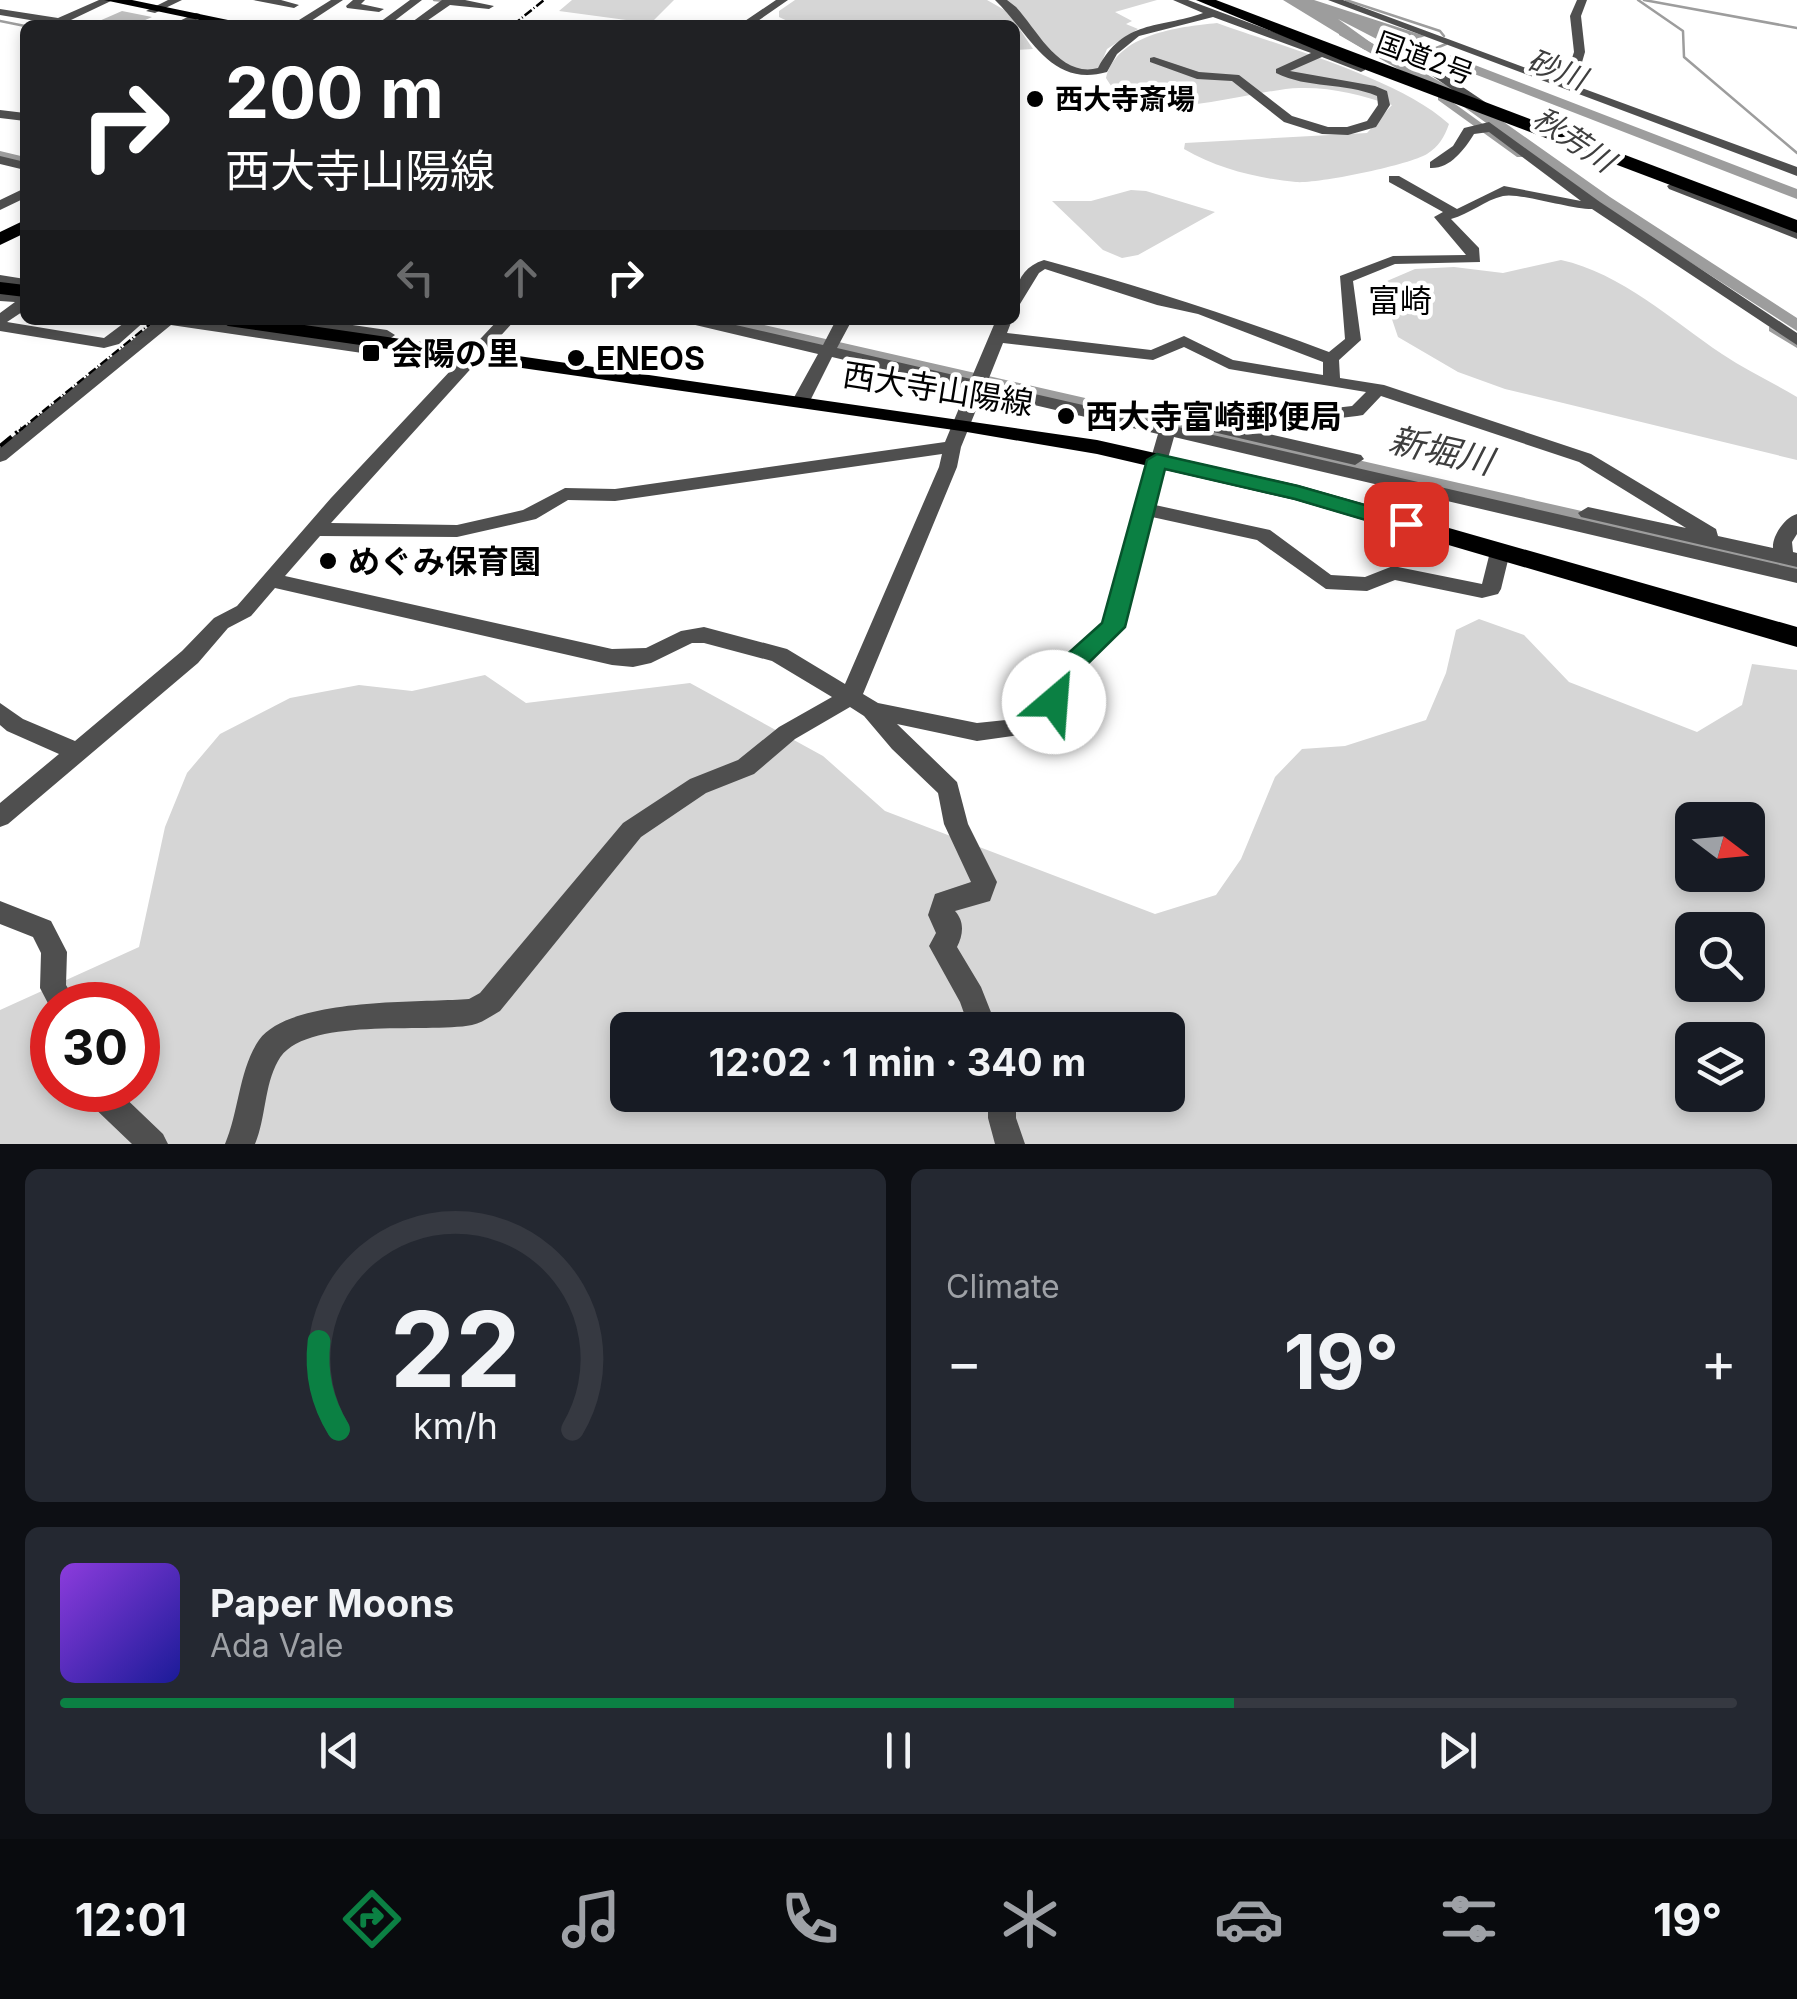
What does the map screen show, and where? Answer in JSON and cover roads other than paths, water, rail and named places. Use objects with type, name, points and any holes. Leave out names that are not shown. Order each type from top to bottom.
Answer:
[{"type":"highway","name":"国道2号","points":[[1207,7],[1644,169],[1797,233]]},
{"type":"main road","points":[[104,0],[188,20]]},
{"type":"main road","name":"西大寺山陽線","points":[[265,325],[961,424],[1157,460],[1298,493],[1797,637]]},
{"type":"street","points":[[64,20],[104,0]]},
{"type":"street","points":[[155,10],[177,0]]},
{"type":"street","points":[[258,0],[294,5]]},
{"type":"street","points":[[305,20],[338,0]]},
{"type":"street","points":[[360,0],[350,6],[379,9]]},
{"type":"street","points":[[389,20],[418,0]]},
{"type":"street","points":[[421,20],[447,0],[489,6]]},
{"type":"street","points":[[752,20],[783,0]]},
{"type":"street","points":[[1000,0],[1018,20]]},
{"type":"street","points":[[1178,0],[1207,7],[1349,61]]},
{"type":"street","points":[[1333,0],[1797,172]]},
{"type":"street","points":[[1573,87],[1570,84],[1580,39],[1574,24],[1582,0]]},
{"type":"street","points":[[1020,22],[1059,64],[1083,74],[1103,70],[1108,54],[1118,43],[1144,30],[1198,20],[1207,7]]},
{"type":"street","points":[[0,12],[48,20]]},
{"type":"street","points":[[1432,36],[1393,51],[1414,59],[1511,124],[1797,233]]},
{"type":"street","points":[[1154,60],[1197,75],[1235,78],[1288,119],[1311,128],[1348,131],[1372,124],[1384,105],[1383,94],[1355,84],[1300,78],[1280,71],[1322,53]]},
{"type":"street","points":[[1435,165],[1458,149],[1469,131],[1511,124]]},
{"type":"street","points":[[1485,128],[1592,205],[1797,340]]},
{"type":"street","points":[[1394,179],[1454,213]]},
{"type":"street","points":[[1331,359],[1353,340],[1346,279],[1393,260],[1475,259],[1472,248],[1441,217],[1504,190],[1592,205]]},
{"type":"street","points":[[1020,292],[1033,270],[1044,264],[1163,302],[1202,310],[1331,359]]},
{"type":"street","points":[[1020,266],[1033,270]]},
{"type":"street","points":[[0,323],[20,305]]},
{"type":"street","points":[[0,323],[104,344],[132,325]]},
{"type":"street","points":[[0,456],[163,325]]},
{"type":"street","points":[[203,325],[369,349],[387,335],[319,325]]},
{"type":"street","points":[[0,817],[190,657],[220,623],[244,611],[504,325]]},
{"type":"street","points":[[801,401],[842,325]]},
{"type":"street","points":[[862,703],[952,447],[1001,325]]},
{"type":"street","points":[[752,326],[1700,546],[1797,576]]},
{"type":"street","points":[[995,337],[1153,355],[1184,342],[1229,364],[1378,389],[1585,458],[1724,544]]},
{"type":"street","points":[[1331,359],[1332,379]]},
{"type":"street","points":[[1170,424],[1215,426],[1357,411],[1378,389]]},
{"type":"street","points":[[240,1144],[249,1127],[268,1050],[277,1038],[348,1019],[473,1012],[490,1002],[632,830],[698,786],[746,766],[787,733],[862,703],[978,732],[1054,722],[1053,682],[1113,627],[1170,424]]},
{"type":"street","points":[[1215,426],[1461,491]]},
{"type":"street","points":[[314,530],[457,531],[529,515],[565,494],[615,495],[952,447]]},
{"type":"street","points":[[1146,509],[1263,536],[1294,555],[1317,577],[1337,585],[1367,584],[1393,573],[1466,590],[1491,590],[1500,552]]},
{"type":"street","points":[[1790,558],[1782,542],[1797,520]]},
{"type":"street","points":[[1700,546],[1724,544],[1790,558]]},
{"type":"street","points":[[270,580],[612,658],[633,659],[651,654],[688,636],[735,641],[780,654],[862,703],[948,788],[956,824],[984,882],[982,893],[944,902],[940,915],[949,922],[942,946],[977,1012]]},
{"type":"street","points":[[0,712],[15,725],[74,752]]},
{"type":"street","points":[[6,922],[42,928],[54,952],[53,982]]},
{"type":"street","points":[[119,1112],[153,1144]]},
{"type":"street","points":[[1002,1112],[1010,1144]]},
{"type":"waterway","points":[[434,0],[445,1]]},
{"type":"waterway","points":[[1346,0],[1440,31],[1444,36]]},
{"type":"waterway","points":[[1638,0],[1683,31],[1684,57],[1797,153]]},
{"type":"waterway","points":[[1644,0],[1797,28]]},
{"type":"waterway","points":[[0,21],[20,25]]},
{"type":"waterway","name":"秋芳川","points":[[1343,32],[1469,104],[1604,200],[1797,326]]},
{"type":"waterway","name":"砂川","points":[[1380,33],[1797,194]]},
{"type":"waterway","points":[[1429,51],[1446,44]]},
{"type":"waterway","points":[[1441,98],[1520,155]]},
{"type":"waterway","name":"新堀川","points":[[0,155],[20,160]]},
{"type":"waterway","name":"新堀川","points":[[740,325],[1797,568]]},
{"type":"waterway","points":[[1773,329],[1797,345]]},
{"type":"railway","points":[[519,20],[544,0]]},
{"type":"railway","points":[[19,431],[149,325]]},
{"type":"railway","points":[[0,446],[22,428]]},
{"type":"place","name":"西大寺斎場","points":[[1035,99]]},
{"type":"place","name":"会陽の里","points":[[371,353]]},
{"type":"place","name":"ENEOS","points":[[576,358]]},
{"type":"place","name":"西大寺富崎郵便局","points":[[1066,416]]},
{"type":"place","name":"めぐみ保育園","points":[[328,561]]},
{"type":"district","name":"富崎","points":[[1400,300]]}]
